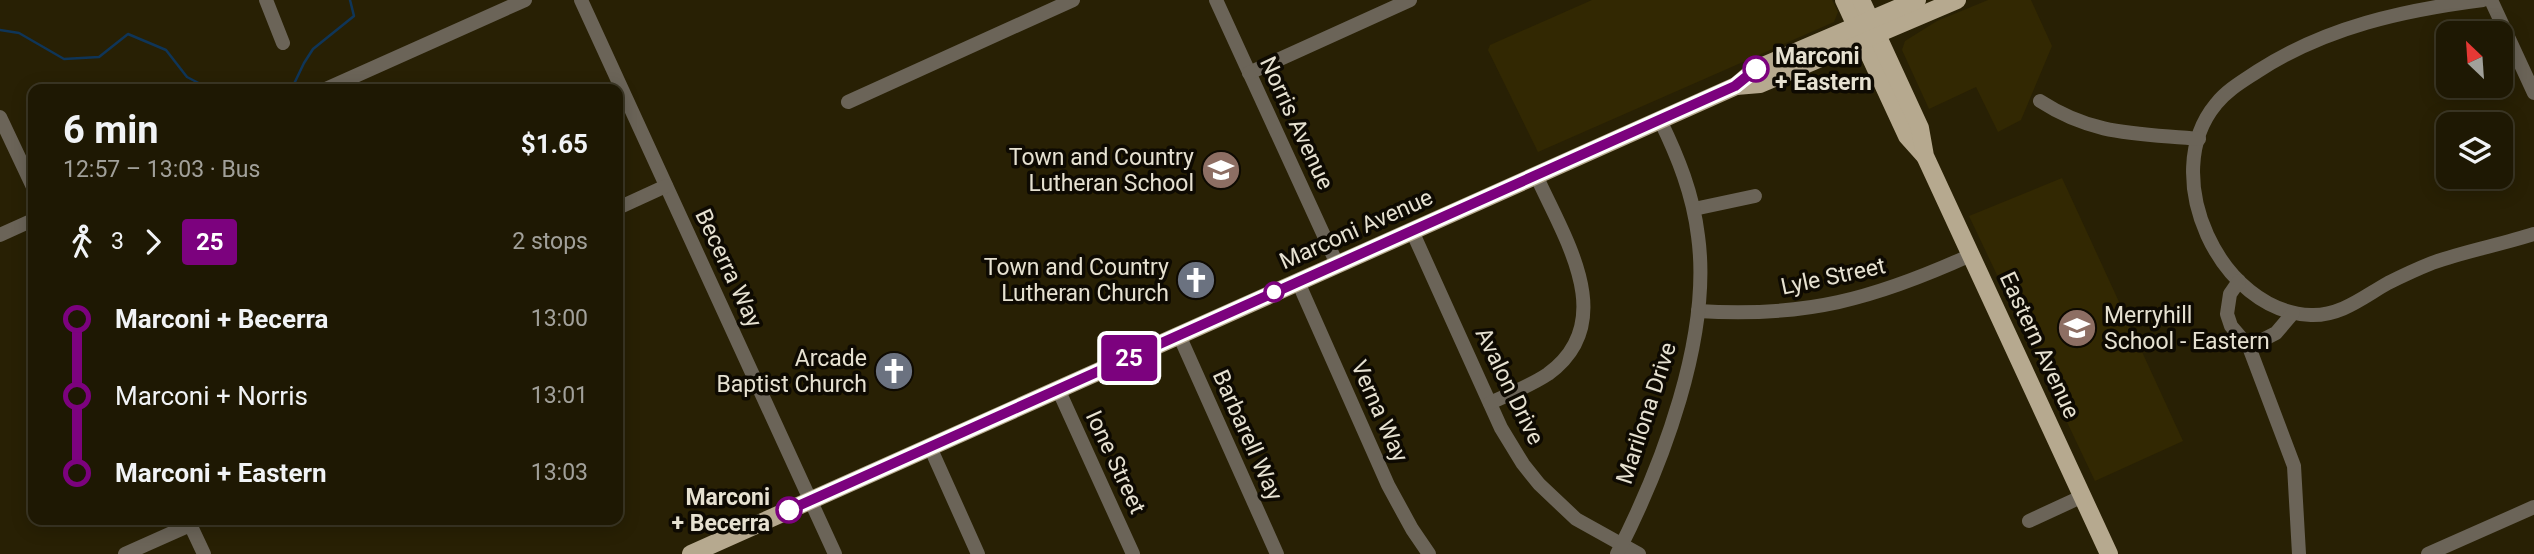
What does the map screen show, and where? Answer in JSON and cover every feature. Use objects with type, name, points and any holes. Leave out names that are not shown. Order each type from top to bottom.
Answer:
[{"type":"main road","name":"Eastern Avenue","points":[[1844,0],[1866,30],[1920,128],[1925,156],[2109,554]]},
{"type":"main road","name":"Eastern Avenue","points":[[1861,0],[1866,30]]},
{"type":"main road","name":"Marconi Avenue","points":[[1866,30],[1917,0]]},
{"type":"main road","name":"Marconi Avenue","points":[[691,554],[1735,86],[1756,69],[1957,0]]},
{"type":"street","points":[[266,0],[283,43]]},
{"type":"street","points":[[337,84],[525,0]]},
{"type":"street","name":"Becerra Way","points":[[581,0],[619,84]]},
{"type":"street","points":[[848,102],[1073,0]]},
{"type":"street","name":"Norris Avenue","points":[[1216,0],[1337,264]]},
{"type":"street","points":[[1250,73],[1410,0]]},
{"type":"street","points":[[2483,0],[2410,11],[2320,38],[2293,51],[2227,93],[2211,110],[2199,139],[2193,177],[2197,211],[2209,240],[2239,281],[2263,300],[2293,313],[2315,315],[2344,309],[2387,284],[2433,263],[2534,234]]},
{"type":"street","points":[[2491,0],[2534,93]]},
{"type":"street","name":"Becerra Way","points":[[623,92],[835,554]]},
{"type":"street","points":[[2040,101],[2082,124],[2111,131],[2199,139]]},
{"type":"street","points":[[0,117],[28,176]]},
{"type":"street","name":"Marilona Drive","points":[[1619,550],[1640,505],[1670,427],[1686,373],[1698,311],[1700,258],[1694,209],[1682,169],[1660,120]]},
{"type":"street","points":[[1490,403],[1538,380],[1559,364],[1573,346],[1583,318],[1584,295],[1579,273],[1536,175]]},
{"type":"street","points":[[623,206],[666,186]]},
{"type":"street","points":[[1694,209],[1755,196]]},
{"type":"street","points":[[0,235],[28,222]]},
{"type":"street","name":"Avalon Drive","points":[[1412,230],[1509,443],[1539,484],[1576,519],[1619,550],[1639,554]]},
{"type":"street","name":"Lyle Street","points":[[1698,311],[1762,313],[1825,306],[1887,290],[1971,255]]},
{"type":"street","points":[[2239,281],[2230,294],[2227,314],[2231,326],[2249,346],[2294,466],[2299,554]]},
{"type":"street","name":"Verna Way","points":[[1298,282],[1388,485],[1429,554]]},
{"type":"street","points":[[2249,346],[2276,332],[2293,313]]},
{"type":"street","name":"Barbarell Way","points":[[1179,335],[1277,554]]},
{"type":"street","name":"Ione Street","points":[[1058,389],[1133,554]]},
{"type":"street","points":[[930,447],[978,554]]},
{"type":"street","points":[[2029,521],[2083,496]]},
{"type":"street","points":[[2428,554],[2534,506]]},
{"type":"street","points":[[125,554],[185,525]]},
{"type":"street","points":[[190,525],[204,554]]},
{"type":"shaded area","points":[[1592,0],[1832,0],[1838,12],[1834,22],[1538,152],[1488,50],[1490,45]]},
{"type":"shaded area","points":[[1988,0],[2031,0],[2052,46],[2021,120],[1998,132],[1976,87],[1929,109],[1902,50],[1905,41],[1937,21]]},
{"type":"shaded area","name":"Merryhill School - Eastern","points":[[2062,178],[2183,441],[2095,481],[1969,216]]},
{"type":"waterway","points":[[294,84],[313,49],[354,16],[350,0]]},
{"type":"waterway","points":[[0,30],[19,33],[64,59],[99,57],[128,34],[166,50],[187,77],[200,84]]},
{"type":"bus line","name":"25","points":[[789,510],[1735,86],[1756,69]]},
{"type":"place","name":"Marconi + Eastern","points":[[1756,69]]},
{"type":"place","name":"Town and Country Lutheran School","points":[[1221,170]]},
{"type":"place","name":"Town and Country Lutheran Church","points":[[1196,280]]},
{"type":"place","name":"Merryhill School - Eastern","points":[[2077,328]]},
{"type":"place","name":"Arcade Baptist Church","points":[[894,371]]},
{"type":"place","name":"Marconi + Becerra","points":[[789,510]]}]
